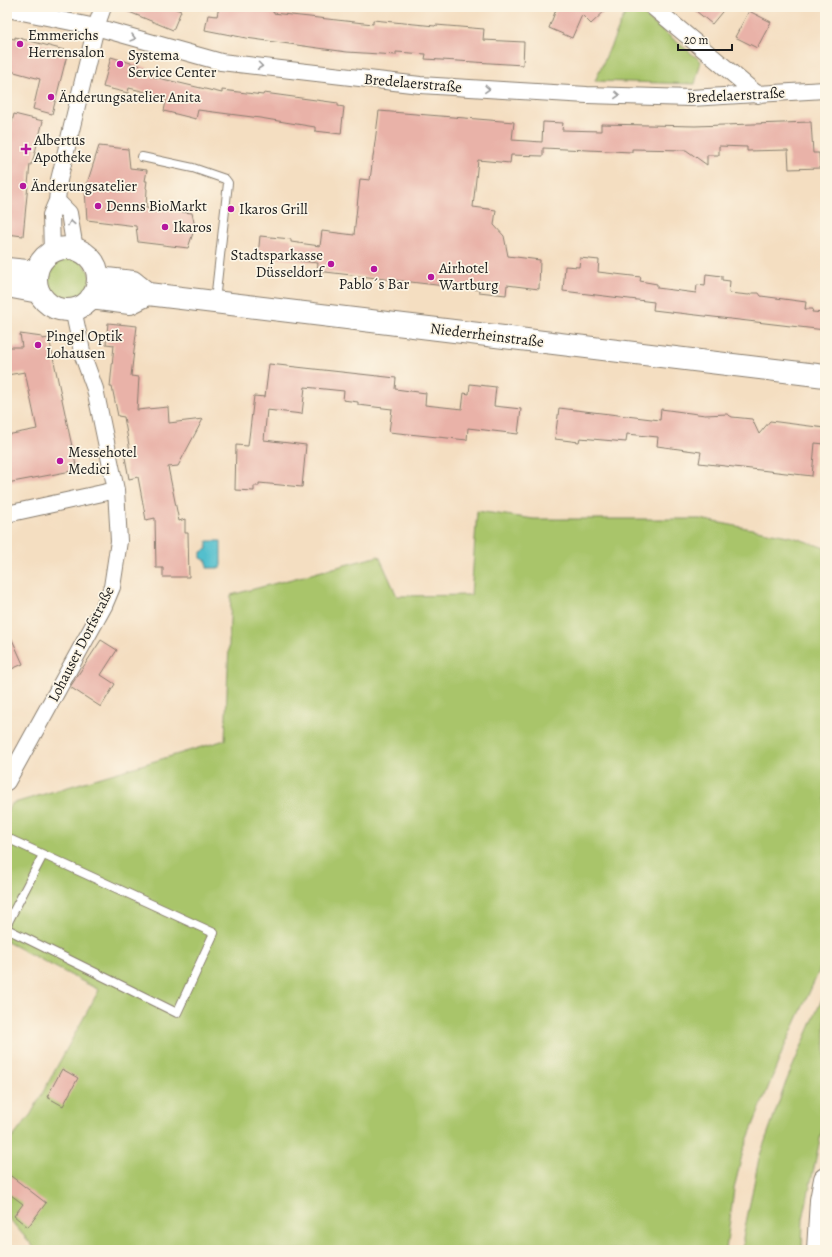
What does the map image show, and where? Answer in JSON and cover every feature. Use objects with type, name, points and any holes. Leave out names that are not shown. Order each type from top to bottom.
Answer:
[{"type":"street","points":[[52,252],[51,215],[57,201],[59,180],[96,27],[103,7]]},
{"type":"street","points":[[653,7],[758,95]]},
{"type":"street","name":"Bredelaerstraße","points":[[7,9],[96,27],[221,62],[420,85],[691,98],[825,90]]},
{"type":"street","points":[[57,201],[69,212],[75,249]]},
{"type":"street","points":[[63,249],[75,249],[82,252],[93,263],[94,288],[80,307],[73,309],[59,309],[47,303],[38,282],[42,260],[52,252],[63,249]]},
{"type":"street","points":[[7,270],[38,282]]},
{"type":"street","points":[[7,286],[38,282]]},
{"type":"street","name":"Niederrheinstraße","points":[[94,288],[130,303],[148,294],[825,376]]},
{"type":"street","name":"Lohauser Dorfstraße","points":[[7,782],[104,606],[112,587],[120,541],[116,490],[95,389],[83,356],[73,309]]},
{"type":"street","points":[[7,514],[116,490]]},
{"type":"street","points":[[818,1250],[821,1200],[825,1180]]},
{"type":"lane","points":[[142,158],[193,168],[226,179],[228,183],[215,303]]},
{"type":"lane","points":[[7,838],[214,933],[177,1013],[7,929]]},
{"type":"lane","points":[[7,924],[43,855]]},
{"type":"green space","points":[[628,7],[635,7],[701,61],[695,84],[595,81]]},
{"type":"green space","points":[[67,257],[80,261],[86,267],[90,280],[86,293],[80,299],[67,303],[54,299],[48,293],[44,280],[48,267],[54,261]]},
{"type":"green space","points":[[477,511],[534,519],[700,519],[793,537],[825,548],[825,958],[783,1050],[743,1151],[734,1189],[726,1250],[36,1250],[7,1216],[7,1145],[31,1114],[99,990],[7,942],[7,812],[11,804],[225,740],[231,595],[379,556],[397,596],[471,595]]},
{"type":"green space","points":[[825,992],[825,1116],[803,1219],[802,1250],[744,1250],[743,1238],[759,1158],[786,1082]]},
{"type":"water","points":[[207,541],[221,541],[221,568],[207,568],[207,561],[201,558],[201,552],[207,549]]},
{"type":"building","points":[[117,7],[171,7],[181,11],[173,30]]},
{"type":"building","points":[[219,7],[274,7],[273,13],[373,24],[373,20],[484,29],[483,40],[524,42],[523,65],[425,59],[426,54],[396,52],[396,55],[347,52],[246,38],[205,30],[208,15],[217,16]]},
{"type":"building","points":[[557,7],[609,7],[591,24],[582,15],[572,38],[549,28]]},
{"type":"building","points":[[691,7],[726,7],[712,24]]},
{"type":"building","points":[[749,11],[771,22],[757,48],[735,37]]},
{"type":"building","points":[[15,37],[68,51],[52,114],[33,109],[40,79],[7,70],[10,55],[7,54],[7,38],[15,39]]},
{"type":"building","points":[[111,57],[151,69],[150,76],[222,93],[222,90],[263,95],[264,93],[338,103],[338,106],[344,107],[341,134],[315,131],[315,127],[260,118],[198,110],[196,119],[164,111],[167,97],[129,88],[128,93],[103,87]]},
{"type":"building","points":[[379,111],[514,122],[512,140],[542,142],[543,122],[563,123],[562,130],[601,131],[601,124],[695,126],[811,122],[813,153],[819,153],[820,168],[789,169],[788,150],[747,151],[747,147],[719,146],[719,155],[707,155],[707,165],[686,150],[632,149],[632,152],[543,148],[543,156],[511,155],[510,163],[478,160],[473,207],[496,210],[494,225],[504,236],[508,256],[540,260],[539,289],[507,285],[506,295],[479,292],[479,290],[317,271],[318,263],[258,256],[260,236],[291,239],[291,242],[320,246],[322,231],[354,235],[360,179],[370,180]]},
{"type":"building","points":[[14,114],[43,121],[32,164],[30,164],[23,236],[7,234],[7,142]]},
{"type":"building","points":[[99,146],[128,149],[130,168],[147,170],[145,181],[147,181],[146,208],[192,213],[195,227],[188,248],[138,242],[136,226],[87,220],[85,190]]},
{"type":"building","points":[[580,258],[599,260],[598,272],[641,277],[640,281],[657,284],[657,288],[696,293],[697,285],[705,286],[706,274],[722,276],[722,280],[730,281],[729,293],[749,295],[752,293],[759,293],[761,296],[806,302],[805,309],[813,309],[812,312],[825,313],[825,330],[653,310],[654,302],[563,291],[565,266],[579,267]]},
{"type":"building","points":[[108,323],[137,326],[131,376],[139,377],[137,410],[168,407],[169,423],[203,419],[178,466],[168,467],[179,521],[185,519],[185,533],[188,533],[189,577],[163,577],[163,568],[156,568],[155,518],[146,520],[138,477],[129,479],[124,452],[130,451],[124,417],[118,416],[112,387],[110,387],[114,345],[106,344]]},
{"type":"building","points":[[20,334],[42,337],[42,339],[49,338],[77,470],[7,483],[7,435],[37,429],[25,372],[7,375],[7,347],[22,347]]},
{"type":"building","points":[[269,364],[396,378],[395,389],[426,393],[425,405],[462,409],[464,393],[469,394],[470,384],[496,387],[494,406],[521,409],[518,434],[468,428],[467,440],[389,432],[392,409],[358,405],[358,402],[343,400],[344,391],[305,387],[302,414],[267,410],[264,440],[306,445],[302,487],[259,483],[259,486],[254,486],[254,491],[235,490],[236,445],[248,446],[254,396],[265,397]]},
{"type":"building","points":[[559,408],[660,420],[661,409],[705,415],[727,414],[732,417],[752,419],[759,434],[770,421],[825,428],[825,444],[815,443],[812,476],[699,463],[701,452],[657,446],[658,437],[627,434],[626,442],[580,438],[579,442],[555,439]]},
{"type":"building","points":[[7,628],[23,664],[7,671]]},
{"type":"building","points":[[101,640],[117,650],[101,675],[115,684],[101,707],[70,687]]},
{"type":"building","points":[[62,1069],[78,1078],[63,1106],[47,1097]]},
{"type":"building","points":[[7,1173],[46,1203],[28,1227],[14,1216],[23,1204],[7,1192]]},
{"type":"place","name":"Emmerichs Herrensalon","points":[[20,44]]},
{"type":"place","name":"Systema Service Center","points":[[120,64]]},
{"type":"place","name":"Änderungsatelier Anita","points":[[51,97]]},
{"type":"place","name":"Albertus Apotheke","points":[[26,149]]},
{"type":"place","name":"Änderungsatelier","points":[[23,186]]},
{"type":"place","name":"Denns BioMarkt","points":[[98,206]]},
{"type":"place","name":"Ikaros Grill","points":[[231,209]]},
{"type":"place","name":"Ikaros","points":[[165,227]]},
{"type":"place","name":"Stadtsparkasse Düsseldorf","points":[[331,264]]},
{"type":"place","name":"Pablo´s Bar","points":[[374,269]]},
{"type":"place","name":"Airhotel Wartburg","points":[[431,277]]},
{"type":"place","name":"Pingel Optik Lohausen","points":[[38,345]]},
{"type":"place","name":"Messehotel Medici","points":[[60,461]]}]
